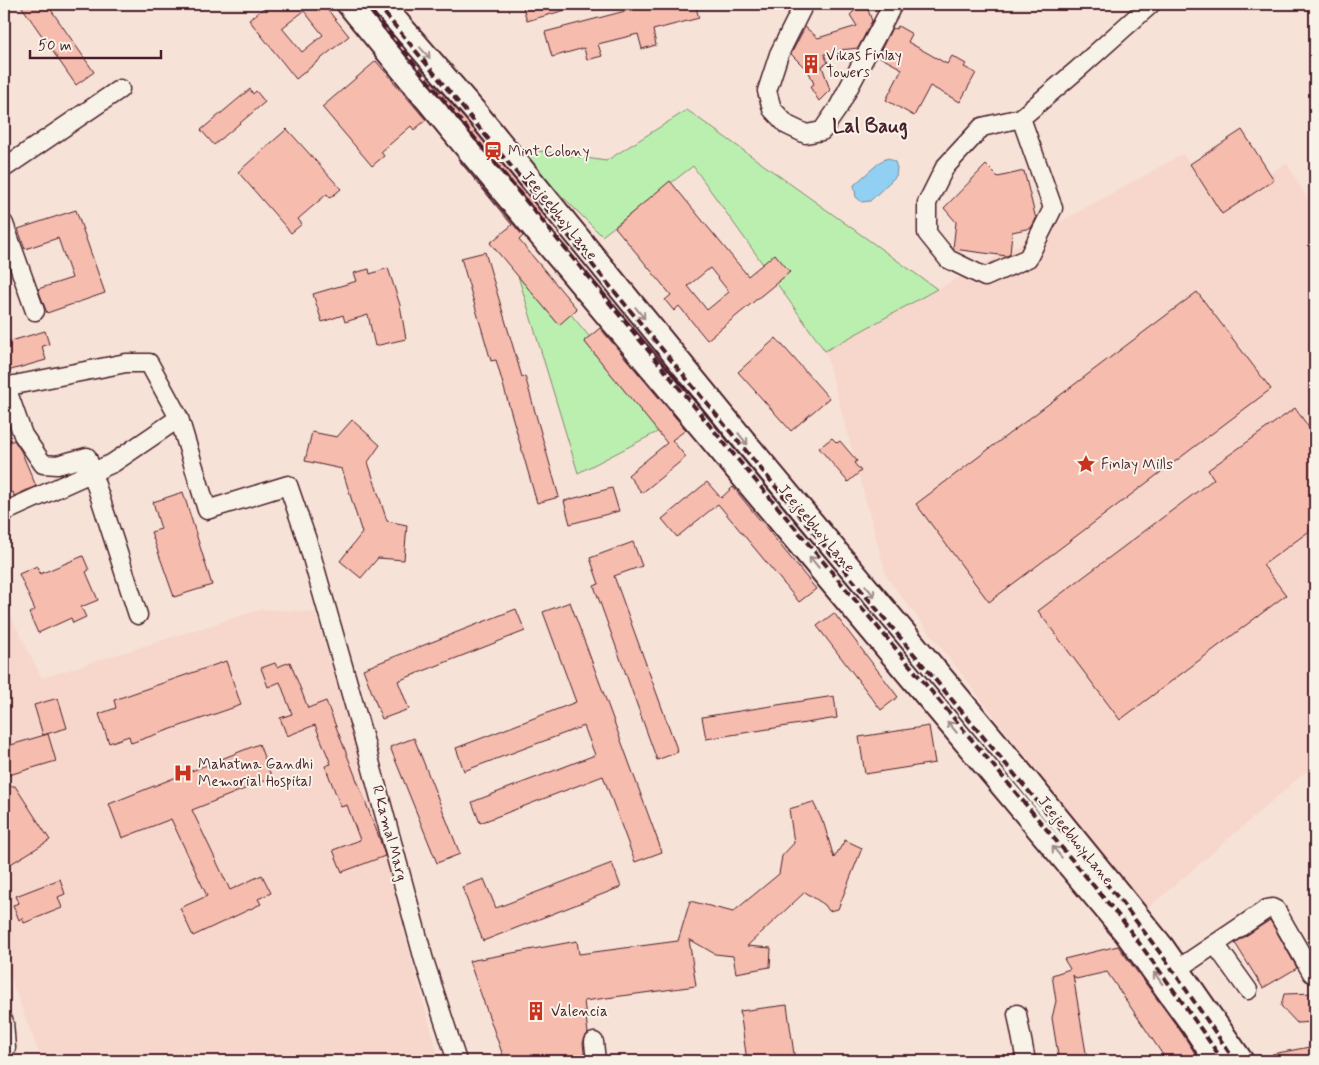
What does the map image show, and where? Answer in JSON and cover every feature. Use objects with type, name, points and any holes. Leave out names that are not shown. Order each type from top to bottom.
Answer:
[{"type":"street","points":[[348,4],[886,649],[1127,935],[1188,1003],[1216,1061]]},
{"type":"street","points":[[804,4],[779,54],[767,91],[772,109],[787,125],[806,134],[822,131],[838,108],[893,4]]},
{"type":"street","points":[[1021,118],[1053,208],[1028,258],[985,277],[948,260],[927,233],[927,202],[945,167],[982,127],[1021,118],[1151,4]]},
{"type":"street","points":[[368,27],[385,7]]},
{"type":"street","name":"Jeejeebhoy Lane","points":[[385,7],[480,117],[1162,946],[1178,969],[1188,1003],[1242,1061]]},
{"type":"street","points":[[4,168],[120,89]]},
{"type":"street","points":[[4,224],[35,311]]},
{"type":"street","points":[[597,304],[618,286]]},
{"type":"street","points":[[4,512],[92,472],[113,463],[179,418],[149,363],[126,363],[5,387],[23,436],[43,464],[57,465],[87,457],[92,472],[138,615]]},
{"type":"street","name":"R Kamal Marg","points":[[179,418],[207,510],[288,485],[307,540],[424,960],[457,1061]]},
{"type":"street","points":[[886,649],[905,634]]},
{"type":"street","points":[[1178,969],[1267,909],[1272,908],[1276,910],[1312,973]]},
{"type":"street","points":[[1215,944],[1248,990]]},
{"type":"street","points":[[1017,1014],[1026,1061]]},
{"type":"street","points":[[4,1022],[8,1051]]},
{"type":"street","points":[[594,1042],[596,1061]]},
{"type":"shaded area","name":"Finlay Mills","points":[[1183,154],[1217,204],[1287,163],[1315,212],[1315,764],[1145,911],[887,578],[825,351]]},
{"type":"shaded area","name":"Mahatma Gandhi Memorial Hospital","points":[[4,603],[42,678],[262,609],[315,612],[391,867],[403,929],[440,1061],[42,1061],[4,961]]},
{"type":"green space","points":[[687,110],[937,289],[825,351],[693,166],[602,236],[513,147],[606,161]]},
{"type":"green space","points":[[506,236],[665,428],[578,473]]},
{"type":"water","points":[[888,158],[895,162],[897,168],[896,176],[870,201],[862,202],[856,197],[854,185],[881,161]]},
{"type":"building","points":[[20,4],[47,4],[94,72],[76,85]]},
{"type":"building","points":[[269,4],[323,4],[349,36],[296,79],[249,20]],"holes":[[[304,11],[323,35],[302,52],[282,28]]]},
{"type":"building","points":[[522,4],[572,4],[572,8],[527,21]]},
{"type":"building","points":[[652,4],[695,4],[699,18],[653,30],[656,45],[642,49],[638,34],[598,44],[602,56],[587,60],[584,48],[552,57],[545,32]]},
{"type":"building","name":"Vikas Finlay Towers","points":[[851,4],[866,4],[872,21],[858,48],[840,50],[840,53],[824,54],[828,63],[822,66],[830,90],[819,101],[810,87],[814,84],[809,72],[791,54],[805,27],[818,38],[857,26],[850,15],[854,11]]},
{"type":"building","points":[[898,26],[912,34],[908,42],[947,64],[952,56],[966,64],[964,67],[976,73],[960,102],[930,86],[914,116],[886,100],[902,69],[878,56],[892,28],[896,29]]},
{"type":"building","points":[[376,61],[426,120],[414,130],[411,126],[381,152],[384,156],[372,166],[322,107]]},
{"type":"building","points":[[432,82],[546,218],[544,220],[463,124],[430,83]]},
{"type":"building","points":[[250,89],[253,94],[256,91],[265,102],[214,145],[201,130]]},
{"type":"building","points":[[287,129],[341,189],[330,198],[327,194],[298,219],[302,224],[291,233],[238,172]]},
{"type":"building","points":[[1242,130],[1274,180],[1222,214],[1190,164]]},
{"type":"building","points":[[458,159],[523,236],[519,240],[577,309],[559,325],[490,243],[512,225]]},
{"type":"building","points":[[986,165],[998,177],[1024,171],[1036,219],[1031,228],[1012,232],[1010,254],[1007,256],[953,249],[956,222],[944,208]]},
{"type":"building","points":[[670,181],[748,276],[775,254],[790,272],[707,340],[679,306],[674,311],[665,300],[671,295],[615,227]],"holes":[[[710,268],[729,292],[707,310],[688,286]]]},
{"type":"building","points":[[76,210],[105,293],[47,313],[38,289],[72,278],[58,238],[25,249],[18,229]]},
{"type":"building","points":[[485,252],[522,377],[525,376],[559,497],[537,503],[496,360],[491,361],[461,258]]},
{"type":"building","points":[[388,268],[400,305],[406,339],[375,346],[368,315],[345,322],[343,315],[322,322],[313,294],[357,281],[354,273],[369,269],[370,274]]},
{"type":"building","points":[[1197,292],[1271,389],[989,602],[916,504]]},
{"type":"building","points":[[600,328],[686,430],[672,440],[686,457],[642,493],[628,475],[667,443],[584,341]]},
{"type":"building","points":[[45,331],[49,344],[42,346],[46,360],[4,372],[4,343]]},
{"type":"building","points":[[776,338],[829,398],[791,431],[738,372]]},
{"type":"building","points":[[1295,408],[1315,436],[1315,527],[1263,565],[1286,595],[1120,720],[1038,611],[1214,479],[1208,470]]},
{"type":"building","points":[[352,420],[380,445],[368,462],[387,521],[407,525],[404,560],[378,558],[361,578],[340,561],[362,533],[342,469],[305,461],[312,432],[337,437]]},
{"type":"building","points":[[832,438],[837,443],[840,441],[857,461],[854,463],[861,471],[848,482],[819,448]]},
{"type":"building","points":[[14,440],[21,451],[36,486],[14,496],[13,492],[4,496],[4,445]]},
{"type":"building","points":[[707,482],[721,498],[733,487],[816,589],[799,602],[718,504],[677,537],[662,519]]},
{"type":"building","points":[[612,488],[619,511],[570,524],[564,501]]},
{"type":"building","points":[[183,492],[212,585],[174,597],[151,532],[161,529],[153,502]]},
{"type":"building","points":[[633,542],[642,566],[614,576],[678,752],[657,760],[594,586],[599,584],[590,558]]},
{"type":"building","points":[[83,556],[89,570],[86,572],[98,600],[81,607],[86,617],[73,623],[71,618],[38,633],[29,613],[35,610],[19,574],[37,566],[40,574]]},
{"type":"building","points":[[570,602],[662,852],[635,862],[603,776],[480,823],[472,802],[595,755],[584,726],[464,771],[456,748],[576,702],[543,612]]},
{"type":"building","points":[[516,609],[525,631],[398,681],[409,709],[382,719],[363,669]]},
{"type":"building","points":[[834,613],[898,697],[881,710],[817,626]]},
{"type":"building","points":[[226,661],[241,705],[131,743],[129,736],[109,743],[99,714],[116,708],[114,700]]},
{"type":"building","points":[[290,662],[308,708],[326,701],[385,856],[342,872],[333,850],[360,840],[347,805],[341,807],[325,766],[331,764],[315,725],[287,736],[280,718],[292,714],[280,682],[268,687],[261,668],[275,663],[277,667]]},
{"type":"building","points":[[834,696],[837,718],[706,739],[702,717]]},
{"type":"building","points":[[58,698],[67,728],[43,735],[34,705]]},
{"type":"building","points":[[929,726],[935,763],[865,774],[859,737]]},
{"type":"building","points":[[48,734],[56,761],[9,775],[4,757],[4,747]]},
{"type":"building","points":[[414,738],[460,854],[437,863],[390,747]]},
{"type":"building","points":[[259,744],[272,778],[192,810],[230,890],[262,875],[271,893],[258,899],[261,904],[193,936],[180,908],[207,896],[171,819],[122,838],[109,804]]},
{"type":"building","points":[[4,786],[15,786],[50,840],[4,868]]},
{"type":"building","points":[[813,802],[824,824],[834,858],[845,840],[862,848],[838,909],[829,911],[825,905],[805,892],[747,946],[771,948],[770,967],[736,973],[733,956],[715,954],[689,939],[696,986],[584,1001],[588,1033],[583,1043],[585,1061],[505,1061],[469,961],[577,941],[579,954],[678,941],[690,901],[733,912],[779,874],[782,856],[794,843],[789,809]]},
{"type":"building","points":[[612,863],[621,887],[483,941],[462,887],[484,879],[496,908]]},
{"type":"building","points":[[60,879],[65,894],[58,897],[62,908],[24,923],[22,918],[19,920],[13,905],[19,903],[16,896]]},
{"type":"building","points":[[1270,920],[1297,968],[1263,988],[1235,943]]},
{"type":"building","points":[[1118,946],[1182,1033],[1200,1061],[1167,1061],[1107,972],[1076,979],[1073,975],[1087,1059],[1059,1061],[1052,1018],[1056,1001],[1052,975],[1070,969],[1064,959]]},
{"type":"building","points":[[1315,993],[1314,1022],[1297,1023],[1281,1006],[1284,994]]},
{"type":"building","points":[[787,1005],[795,1061],[747,1061],[740,1011]]},
{"type":"building","points":[[1315,1046],[1315,1061],[1273,1061],[1272,1054]]},
{"type":"railway","points":[[365,4],[720,438],[1123,921],[1223,1061]]},
{"type":"railway","points":[[377,4],[927,670],[1120,900],[1167,962],[1235,1061]]},
{"type":"place","name":"Vikas Finlay Towers","points":[[811,64]]},
{"type":"place","name":"Mint Colony","points":[[493,151]]},
{"type":"place","name":"Finlay Mills","points":[[1086,464]]},
{"type":"place","name":"Mahatma Gandhi Memorial Hospital","points":[[183,773]]},
{"type":"place","name":"Valencia","points":[[536,1011]]},
{"type":"district","name":"Lal Baug","points":[[870,125]]}]
